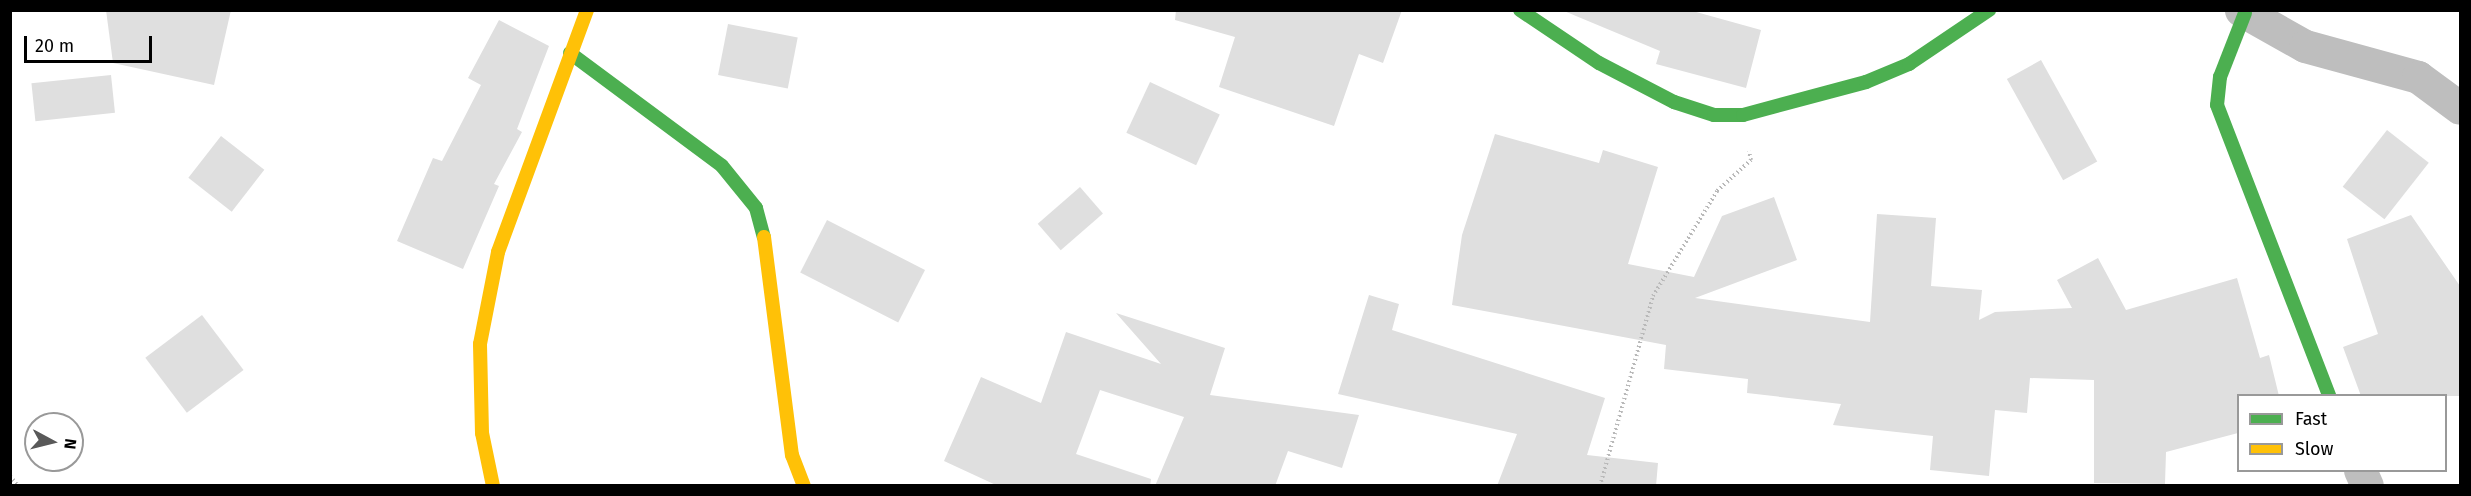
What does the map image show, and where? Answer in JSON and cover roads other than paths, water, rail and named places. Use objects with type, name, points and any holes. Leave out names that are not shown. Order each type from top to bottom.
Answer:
[{"type":"street","points":[[493,486],[482,433],[480,344],[498,252],[587,10]]},
{"type":"street","points":[[1520,10],[1599,63],[1674,102],[1714,115],[1743,115],[1898,69],[1989,10]]},
{"type":"street","points":[[2328,394],[2217,105],[2220,77],[2243,12],[2305,46],[2395,69],[2448,88],[2460,108]]},
{"type":"street","points":[[570,53],[722,166],[756,208],[770,262],[792,455],[804,486]]},
{"type":"street","points":[[2360,472],[2367,486]]}]
